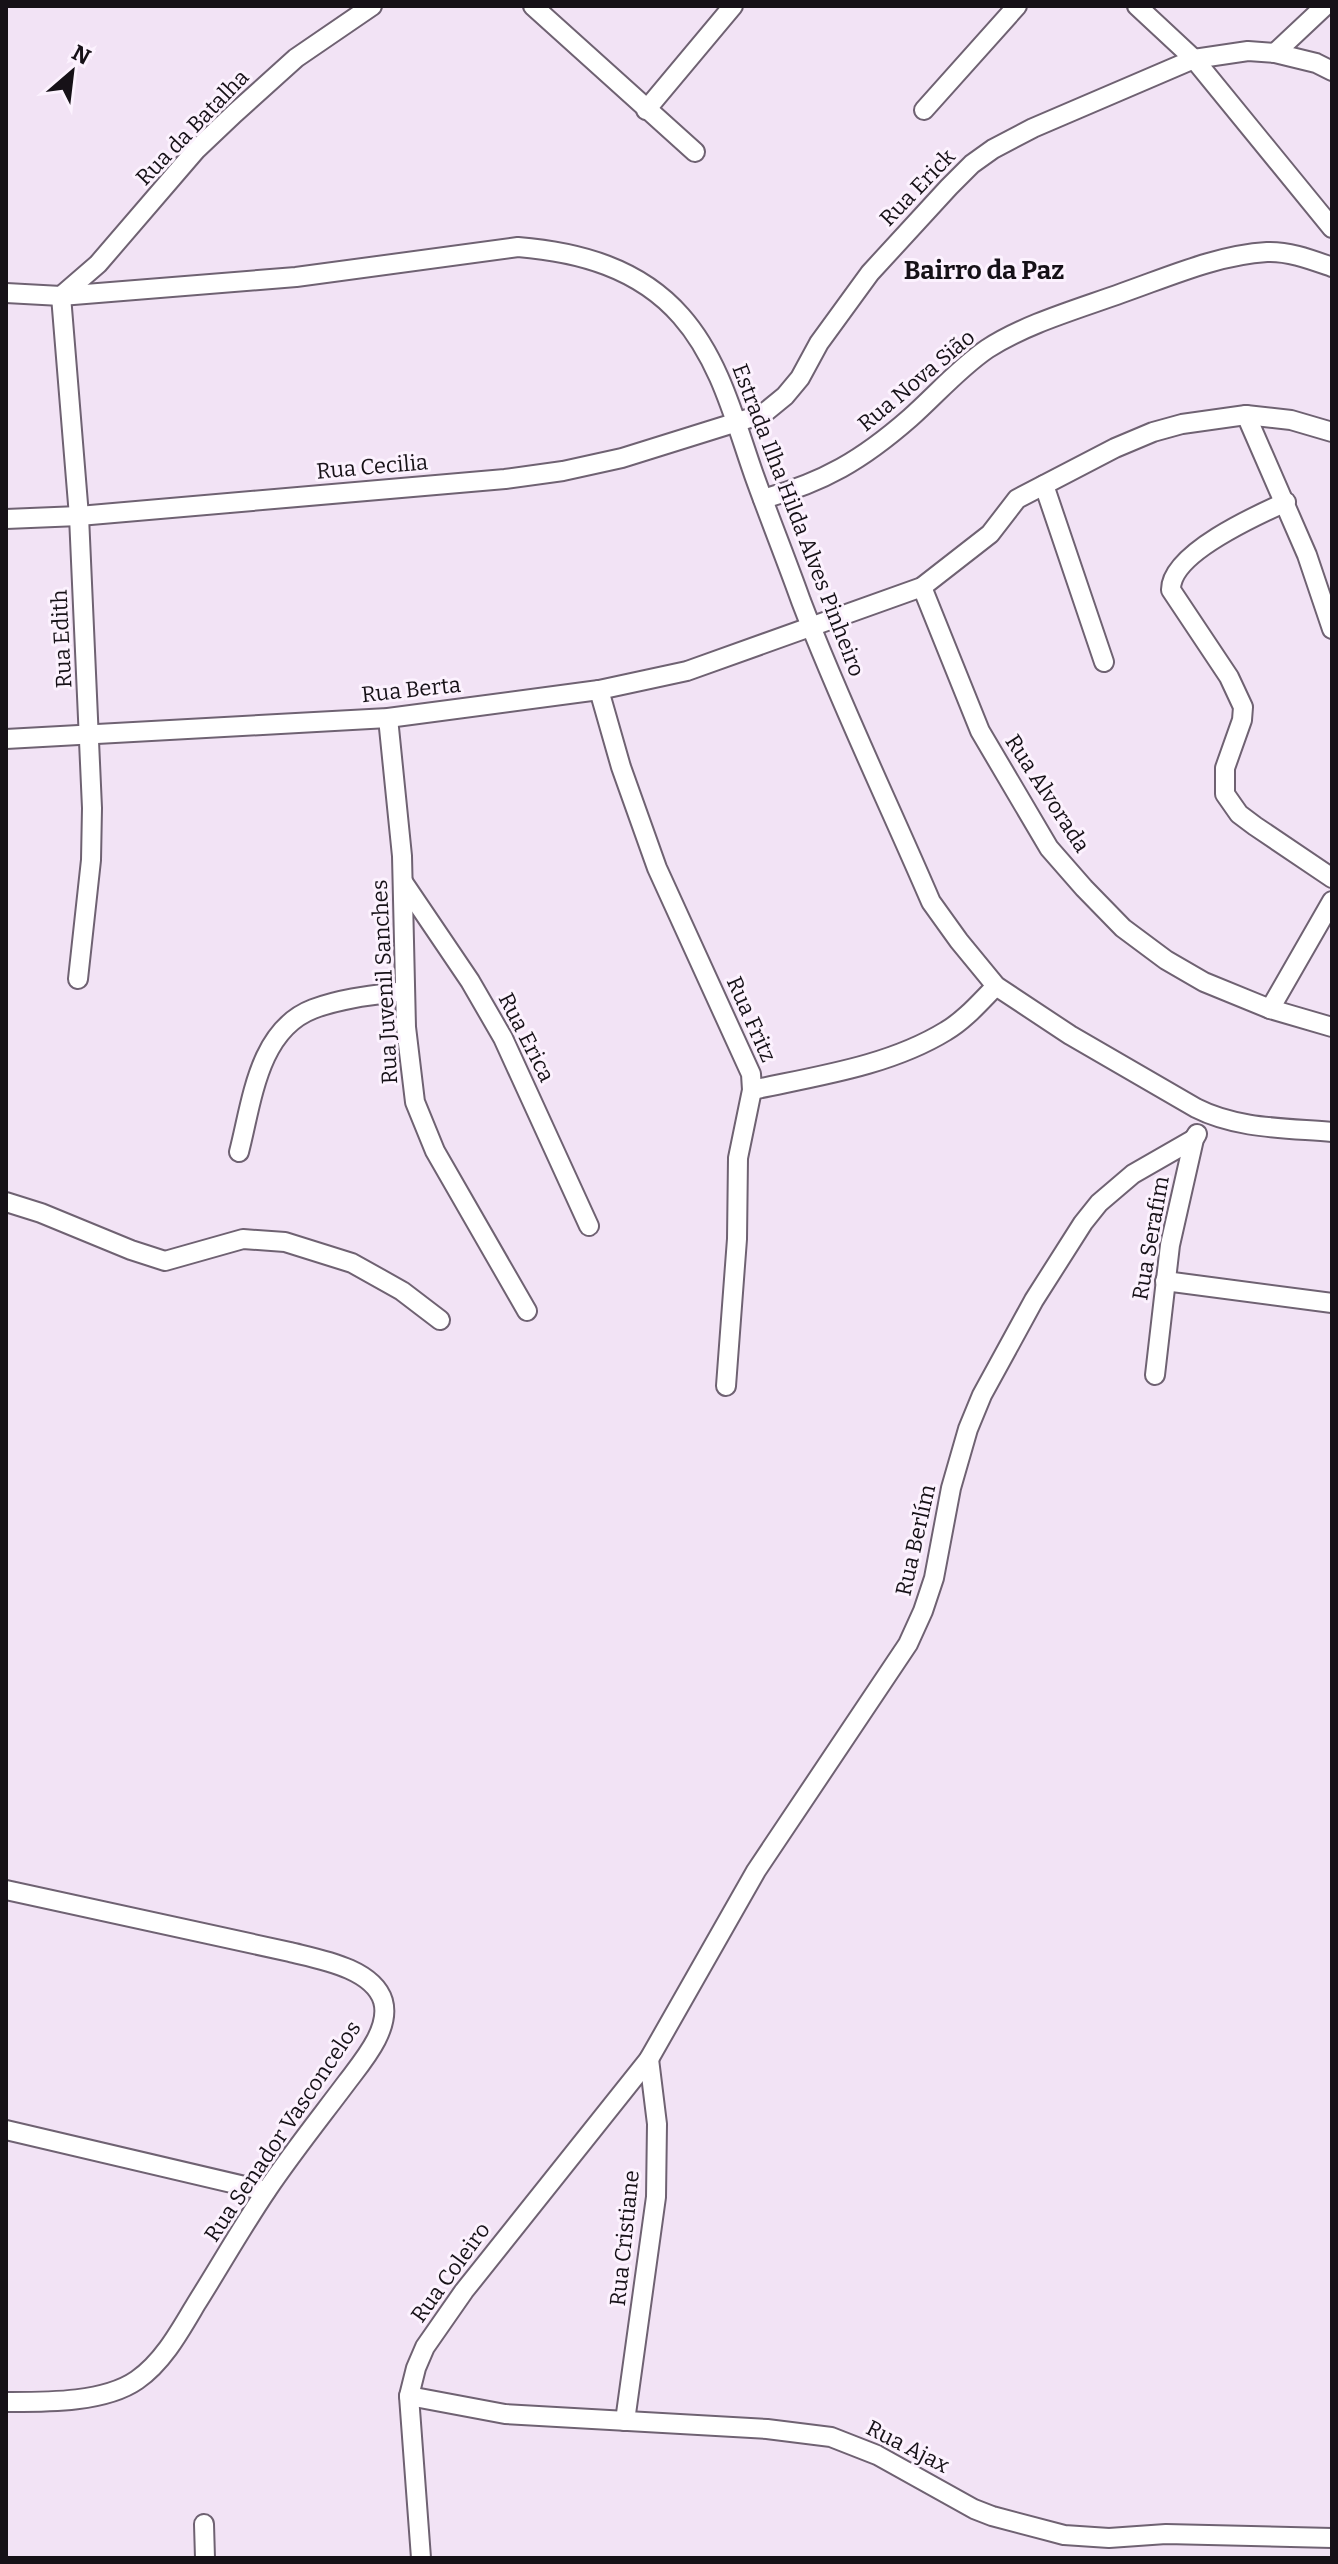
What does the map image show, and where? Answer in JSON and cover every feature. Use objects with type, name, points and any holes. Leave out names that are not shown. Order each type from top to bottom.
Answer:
[{"type":"street","name":"Rua da Batalha","points":[[61,296],[98,264],[196,150],[235,113],[296,58],[372,6]]},
{"type":"street","points":[[533,6],[695,152]]},
{"type":"street","points":[[646,110],[733,6]]},
{"type":"street","points":[[924,110],[1017,6]]},
{"type":"street","points":[[1137,6],[1194,59],[1332,228]]},
{"type":"street","points":[[1275,53],[1325,6]]},
{"type":"street","name":"Rua Erick","points":[[736,423],[763,414],[785,396],[870,273],[972,164],[993,149],[1033,128],[1194,59],[1248,51],[1275,53],[1316,63],[1332,71]]},
{"type":"street","name":"Estrada Ilha Hilda Alves Pinheiro","points":[[6,293],[61,296],[296,277],[518,247],[588,257],[622,271],[657,294],[682,316],[714,364],[812,628],[931,902],[996,986],[1070,1035],[1211,1116],[1244,1124],[1332,1132]]},
{"type":"street","name":"Rua Nova Sião","points":[[763,499],[803,487],[839,471],[873,449],[955,374],[988,349],[1042,323],[1198,266],[1238,255],[1271,252],[1306,258],[1332,267]]},
{"type":"street","name":"Rua Edith","points":[[61,296],[79,516],[92,836],[78,979]]},
{"type":"street","points":[[1246,415],[1286,502],[1332,629]]},
{"type":"street","name":"Rua Berta","points":[[6,739],[388,718],[599,690],[687,671],[922,587],[990,534],[1017,499],[1115,448],[1153,432],[1182,424],[1246,415],[1291,420],[1332,432]]},
{"type":"street","name":"Rua Cecilia","points":[[6,519],[79,516],[505,479],[622,458],[736,423]]},
{"type":"street","points":[[1044,485],[1104,662]]},
{"type":"street","points":[[1286,502],[1250,518],[1192,555],[1179,569],[1171,583],[1171,590],[1229,677],[1243,707],[1242,720],[1225,768],[1225,794],[1239,814],[1332,878]]},
{"type":"street","name":"Rua Alvorada","points":[[922,587],[980,731],[1049,848],[1123,928],[1166,960],[1204,982],[1270,1009],[1332,1027]]},
{"type":"street","name":"Rua Fritz","points":[[599,690],[621,767],[657,868],[751,1074],[752,1090],[738,1158],[737,1239],[726,1386]]},
{"type":"street","name":"Rua Juvenil Sanches","points":[[388,718],[402,856],[405,991],[412,1090],[419,1116],[435,1151],[527,1311]]},
{"type":"street","name":"Rua Erica","points":[[403,882],[470,981],[503,1038],[589,1226]]},
{"type":"street","points":[[1270,1009],[1332,901]]},
{"type":"street","points":[[752,1090],[831,1073],[915,1048],[949,1030],[996,986]]},
{"type":"street","points":[[239,1152],[261,1065],[289,1023],[301,1014],[328,1004],[405,991]]},
{"type":"street","name":"Rua Serafim","points":[[1155,1375],[1165,1281],[1194,1139],[1211,1116]]},
{"type":"street","name":"Rua Berlím","points":[[649,2059],[756,1871],[908,1644],[934,1578],[951,1488],[968,1429],[982,1395],[1034,1300],[1099,1203],[1133,1174],[1194,1139]]},
{"type":"street","points":[[6,1202],[165,1261],[243,1239],[285,1242],[352,1263],[402,1291],[440,1320]]},
{"type":"street","points":[[1165,1281],[1332,1303]]},
{"type":"street","name":"Rua Senador Vasconcelos","points":[[6,1890],[324,1961],[364,1978],[381,1995],[384,2015],[375,2040],[358,2067],[266,2191],[172,2343],[140,2378],[113,2392],[43,2402],[6,2402]]},
{"type":"street","name":"Rua Coleiro","points":[[421,2558],[409,2396],[425,2347],[447,2312],[531,2204],[649,2059]]},
{"type":"street","name":"Rua Cristiane","points":[[625,2421],[656,2197],[657,2135],[649,2059]]},
{"type":"street","points":[[6,2130],[266,2191]]},
{"type":"street","name":"Rua Ajax","points":[[409,2396],[505,2414],[767,2429],[831,2437],[877,2455],[983,2513],[1064,2535],[1109,2538],[1166,2534],[1332,2538]]},
{"type":"street","points":[[204,2524],[205,2558]]},
{"type":"district","name":"Bairro da Paz","points":[[984,270]]}]
